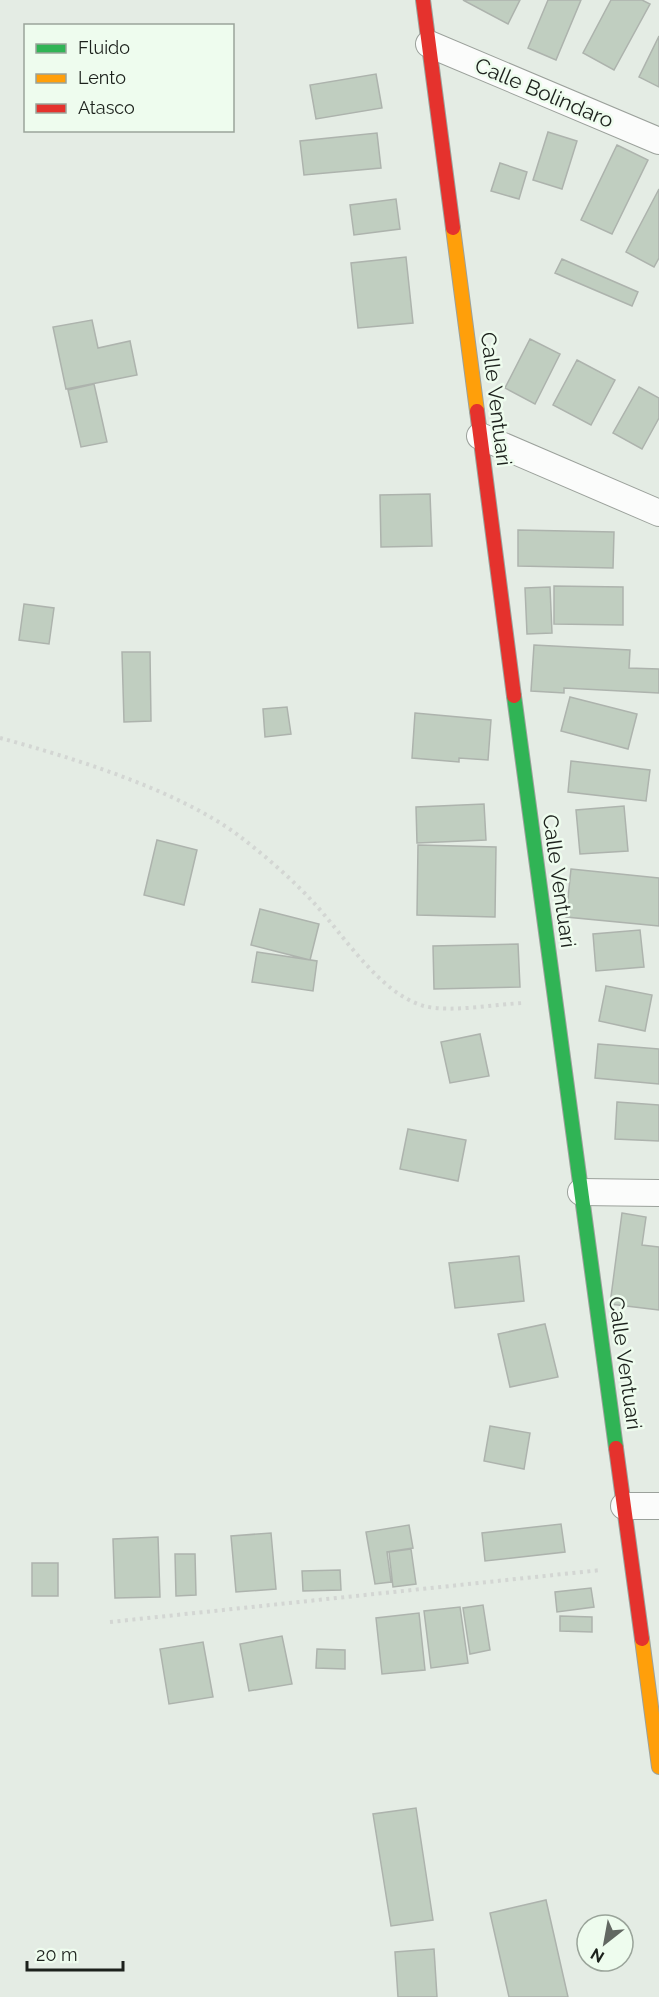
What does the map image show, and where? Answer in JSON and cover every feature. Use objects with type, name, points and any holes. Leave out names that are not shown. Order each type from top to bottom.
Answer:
[{"type":"street","name":"Calle Ventuari","points":[[423,0],[554,1001],[659,1767]]},
{"type":"street","name":"Calle Bolindaro","points":[[429,44],[659,141]]},
{"type":"street","points":[[480,436],[659,513]]},
{"type":"street","points":[[581,1192],[659,1193]]},
{"type":"street","points":[[624,1506],[659,1506]]},
{"type":"path","points":[[0,738],[61,754],[187,804],[230,830],[312,900],[388,986],[410,1001],[436,1008],[554,1001]]},
{"type":"path","points":[[110,1622],[632,1567]]},
{"type":"building","points":[[463,0],[520,0],[508,24]]},
{"type":"building","points":[[548,0],[581,0],[556,60],[528,48]]},
{"type":"building","points":[[611,0],[642,0],[650,4],[614,70],[583,53]]},
{"type":"building","points":[[659,36],[659,87],[639,77]]},
{"type":"building","points":[[376,74],[382,108],[316,119],[310,85]]},
{"type":"building","points":[[548,132],[577,141],[562,189],[533,180]]},
{"type":"building","points":[[377,133],[381,168],[304,175],[300,141]]},
{"type":"building","points":[[617,145],[648,160],[612,234],[581,220]]},
{"type":"building","points":[[500,163],[527,172],[519,199],[491,191]]},
{"type":"building","points":[[659,189],[659,258],[654,267],[626,252]]},
{"type":"building","points":[[396,199],[400,229],[354,235],[350,205]]},
{"type":"building","points":[[406,257],[413,323],[358,328],[351,263]]},
{"type":"building","points":[[562,259],[638,292],[632,306],[555,273]]},
{"type":"building","points":[[92,320],[98,348],[130,341],[137,375],[66,389],[53,327]]},
{"type":"building","points":[[530,339],[560,354],[535,404],[505,388]]},
{"type":"building","points":[[577,360],[615,380],[591,425],[553,405]]},
{"type":"building","points":[[94,384],[107,442],[81,447],[68,390]]},
{"type":"building","points":[[639,387],[659,398],[659,418],[642,449],[613,433]]},
{"type":"building","points":[[430,494],[432,546],[381,547],[380,495]]},
{"type":"building","points":[[518,530],[614,532],[613,568],[518,566]]},
{"type":"building","points":[[554,586],[623,587],[623,625],[554,624]]},
{"type":"building","points":[[550,587],[552,633],[527,634],[525,588]]},
{"type":"building","points":[[24,604],[54,608],[49,644],[19,640]]},
{"type":"building","points":[[534,645],[630,650],[629,668],[659,669],[659,693],[564,688],[564,693],[531,691]]},
{"type":"building","points":[[122,652],[150,652],[151,721],[124,722]]},
{"type":"building","points":[[570,697],[637,714],[628,749],[561,731]]},
{"type":"building","points":[[287,707],[291,734],[265,737],[263,709]]},
{"type":"building","points":[[415,713],[491,720],[488,760],[459,758],[459,762],[412,758]]},
{"type":"building","points":[[571,761],[650,770],[646,801],[568,792]]},
{"type":"building","points":[[484,804],[486,840],[417,843],[416,807]]},
{"type":"building","points":[[624,806],[628,851],[580,854],[576,810]]},
{"type":"building","points":[[157,840],[197,850],[184,905],[144,895]]},
{"type":"building","points":[[418,845],[496,847],[495,917],[417,915]]},
{"type":"building","points":[[571,869],[659,878],[659,926],[566,917]]},
{"type":"building","points":[[260,909],[319,924],[310,960],[251,945]]},
{"type":"building","points":[[640,930],[644,967],[596,971],[593,934]]},
{"type":"building","points":[[518,944],[520,987],[434,989],[433,946]]},
{"type":"building","points":[[257,952],[317,961],[313,991],[252,982]]},
{"type":"building","points":[[606,986],[652,995],[645,1031],[599,1021]]},
{"type":"building","points":[[480,1034],[489,1076],[450,1083],[441,1042]]},
{"type":"building","points":[[598,1044],[659,1049],[659,1084],[595,1078]]},
{"type":"building","points":[[617,1102],[659,1105],[659,1141],[615,1139]]},
{"type":"building","points":[[408,1129],[466,1140],[458,1181],[400,1169]]},
{"type":"building","points":[[622,1213],[646,1217],[642,1245],[659,1247],[659,1310],[610,1304]]},
{"type":"building","points":[[519,1256],[524,1301],[455,1308],[449,1263]]},
{"type":"building","points":[[545,1324],[558,1377],[510,1387],[498,1334]]},
{"type":"building","points":[[490,1426],[530,1433],[524,1469],[484,1461]]},
{"type":"building","points":[[561,1524],[565,1552],[485,1561],[482,1533]]},
{"type":"building","points":[[409,1525],[413,1548],[387,1552],[391,1582],[375,1584],[366,1532]]},
{"type":"building","points":[[271,1533],[276,1589],[236,1592],[231,1536]]},
{"type":"building","points":[[158,1537],[160,1597],[115,1598],[113,1539]]},
{"type":"building","points":[[411,1549],[416,1584],[393,1587],[389,1552]]},
{"type":"building","points":[[175,1554],[195,1554],[196,1595],[176,1596]]},
{"type":"building","points":[[32,1563],[58,1563],[58,1596],[32,1596]]},
{"type":"building","points":[[340,1570],[341,1590],[303,1591],[302,1571]]},
{"type":"building","points":[[591,1588],[594,1607],[557,1612],[555,1592]]},
{"type":"building","points":[[483,1605],[490,1650],[470,1654],[463,1608]]},
{"type":"building","points":[[460,1607],[468,1663],[431,1668],[424,1611]]},
{"type":"building","points":[[419,1613],[425,1670],[382,1674],[376,1618]]},
{"type":"building","points":[[560,1616],[592,1617],[592,1632],[560,1631]]},
{"type":"building","points":[[282,1636],[292,1684],[249,1691],[240,1644]]},
{"type":"building","points":[[203,1642],[213,1697],[169,1704],[160,1649]]},
{"type":"building","points":[[317,1649],[345,1650],[345,1669],[316,1668]]},
{"type":"building","points":[[416,1808],[433,1920],[391,1926],[373,1814]]},
{"type":"building","points":[[546,1900],[568,1997],[509,1997],[490,1913]]},
{"type":"building","points":[[434,1949],[437,1997],[398,1997],[395,1952]]},
{"type":"traffic: fast","points":[[514,696],[616,1448]]},
{"type":"traffic: slow","points":[[453,228],[477,411]]},
{"type":"traffic: slow","points":[[642,1639],[659,1767]]},
{"type":"traffic: jam","points":[[423,0],[453,228]]},
{"type":"traffic: jam","points":[[477,411],[514,696]]},
{"type":"traffic: jam","points":[[616,1448],[642,1639]]}]
